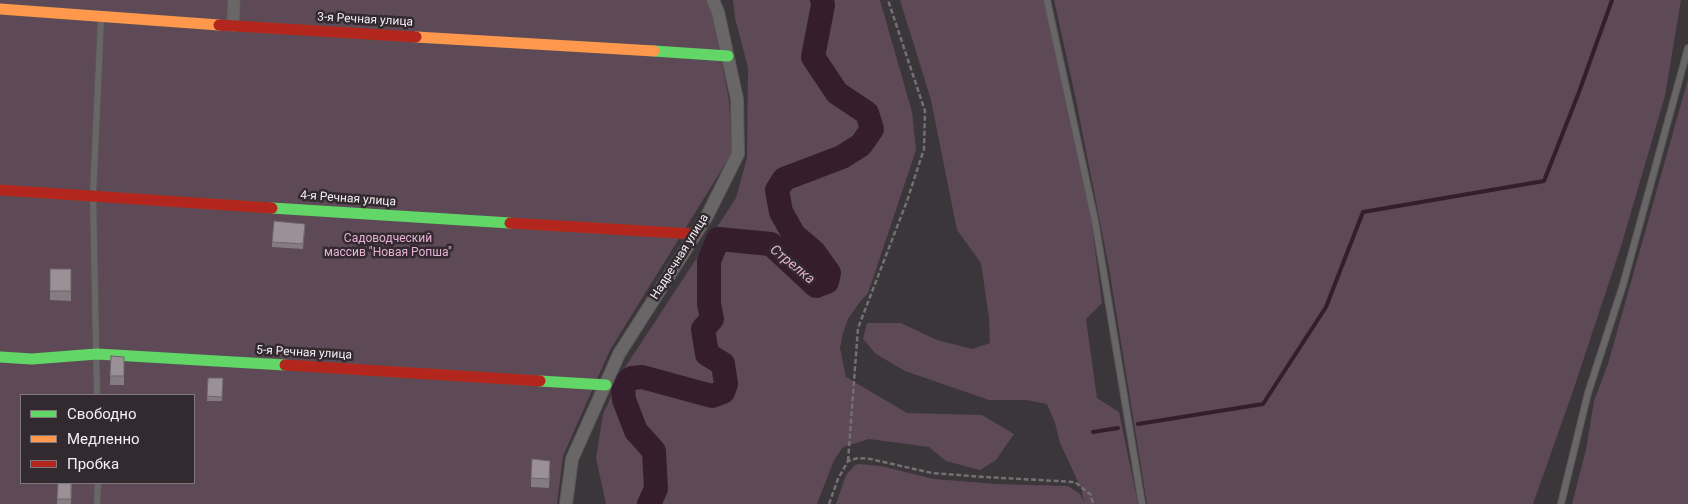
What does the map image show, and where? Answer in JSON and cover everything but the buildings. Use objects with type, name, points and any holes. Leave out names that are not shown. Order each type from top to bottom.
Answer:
[{"type":"street","points":[[233,26],[234,0]]},
{"type":"street","name":"Надречная улица","points":[[566,504],[572,459],[619,354],[707,216],[738,154],[737,99],[718,12],[713,0]]},
{"type":"street","name":"3-я Речная улица","points":[[0,10],[728,56]]},
{"type":"street","name":"4-я Речная улица","points":[[0,190],[695,234]]},
{"type":"street","name":"5-я Речная улица","points":[[0,357],[32,360],[97,354],[606,385]]},
{"type":"lane","points":[[1047,0],[1094,221],[1142,504]]},
{"type":"lane","points":[[97,394],[93,195],[101,17]]},
{"type":"lane","points":[[1561,504],[1588,393],[1623,285],[1688,48]]},
{"type":"lane","points":[[98,484],[98,504]]},
{"type":"path","points":[[829,504],[838,479],[848,461],[858,328],[907,201],[924,149],[925,110],[888,0]]},
{"type":"path","points":[[848,461],[858,458],[870,459],[932,473],[984,478],[1075,482],[1092,495],[1093,504]]},
{"type":"green space","name":"Садоводческий массив \"Новая Ропша\"","points":[[0,0],[706,0],[712,13],[729,100],[732,153],[610,350],[563,456],[557,504],[0,504]]},
{"type":"green space","points":[[733,0],[880,0],[912,112],[916,150],[868,293],[848,319],[843,333],[840,348],[846,377],[907,413],[982,415],[1014,434],[996,460],[980,470],[946,461],[929,447],[869,439],[843,447],[834,460],[817,504],[606,504],[596,458],[603,414],[624,369],[736,198],[747,158],[748,68],[735,18]]},
{"type":"green space","points":[[900,0],[1044,0],[1091,219],[1102,303],[1086,319],[1097,398],[1119,412],[1138,504],[836,504],[846,475],[855,465],[859,464],[881,466],[934,479],[997,484],[1068,486],[1080,494],[1084,502],[1081,488],[1060,443],[1055,423],[1047,404],[1027,400],[989,400],[905,371],[876,354],[863,339],[867,323],[901,323],[937,340],[972,349],[990,343],[989,318],[981,263],[957,230],[931,100]]},
{"type":"green space","points":[[1054,0],[1681,0],[1665,96],[1622,243],[1533,504],[1147,504],[1109,268]]},
{"type":"green space","points":[[1688,79],[1688,504],[1572,504],[1586,450],[1594,401],[1608,364]]},
{"type":"waterway","name":"Стрелка","points":[[649,504],[656,489],[654,451],[636,431],[624,400],[623,385],[632,378],[642,377],[712,396],[723,392],[726,384],[723,364],[707,354],[703,329],[712,319],[709,304],[709,261],[718,239],[771,244],[816,286],[827,282],[829,273],[814,252],[794,235],[781,212],[777,190],[784,179],[842,157],[861,145],[872,129],[867,113],[837,93],[813,57],[823,5],[822,0]]},
{"type":"waterway","points":[[1138,424],[1263,404],[1326,307],[1363,212],[1544,181],[1612,0]]},
{"type":"waterway","points":[[1093,432],[1118,428]]},
{"type":"traffic: fast","points":[[654,51],[728,56]]},
{"type":"traffic: fast","points":[[272,208],[510,223]]},
{"type":"traffic: fast","points":[[0,357],[32,359],[97,354],[285,365]]},
{"type":"traffic: fast","points":[[540,381],[606,385]]},
{"type":"traffic: slow","points":[[0,9],[219,25]]},
{"type":"traffic: slow","points":[[416,37],[654,51]]},
{"type":"traffic: jam","points":[[219,25],[416,37]]},
{"type":"traffic: jam","points":[[0,190],[272,208]]},
{"type":"traffic: jam","points":[[510,223],[695,234]]},
{"type":"traffic: jam","points":[[285,365],[540,381]]}]
